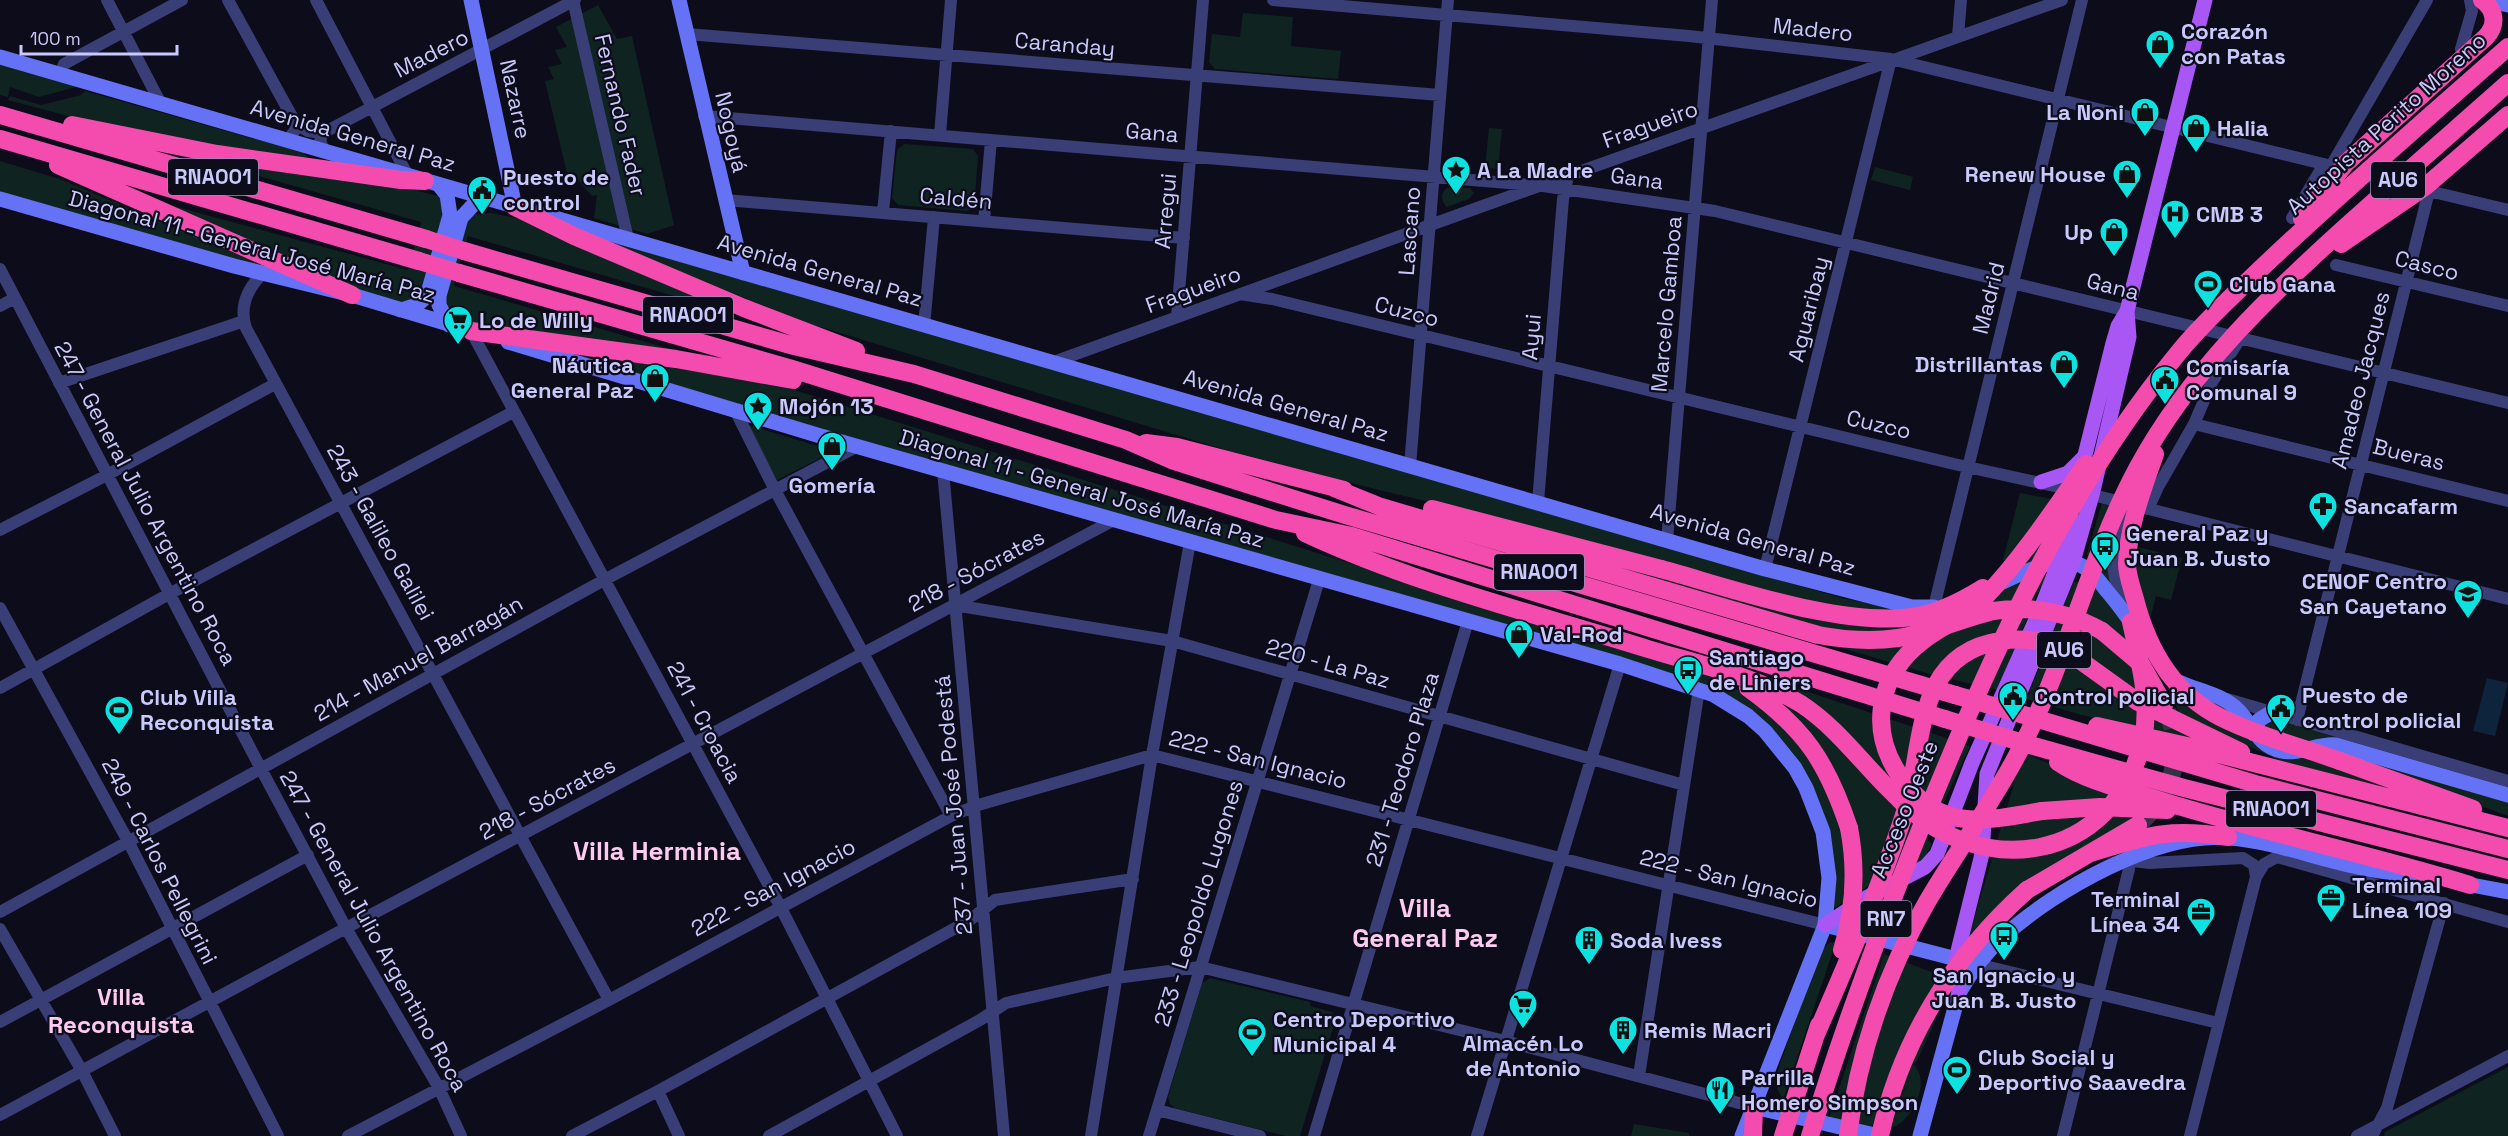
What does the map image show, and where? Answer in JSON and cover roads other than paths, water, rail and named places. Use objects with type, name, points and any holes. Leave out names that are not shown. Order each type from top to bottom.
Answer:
[{"type":"highway","points":[[2290,240],[2305,214],[2346,163],[2486,37],[2493,28],[2494,16],[2483,0]]},
{"type":"highway","name":"Autopista Perito Moreno","points":[[1972,705],[2031,582],[2061,528],[2138,405],[2178,353],[2199,328],[2290,240],[2508,47]]},
{"type":"highway","name":"AU6","points":[[2031,742],[2117,510],[2140,464],[2168,419],[2236,332],[2289,278],[2508,83]]},
{"type":"highway","points":[[0,114],[217,154],[401,180],[424,180]]},
{"type":"highway","name":"RNA001","points":[[0,114],[794,346],[914,374],[1126,440],[1173,461],[1345,515],[2259,785],[2508,849]]},
{"type":"highway","points":[[2289,278],[2426,186],[2508,115]]},
{"type":"highway","points":[[0,140],[352,295]]},
{"type":"highway","name":"RNA001","points":[[0,140],[896,401],[1276,520],[1372,542],[1945,719],[2184,788],[2508,870]]},
{"type":"highway","points":[[515,207],[574,236],[734,304],[914,374]]},
{"type":"highway","points":[[471,331],[755,372],[896,401]]},
{"type":"highway","points":[[2178,353],[2139,395],[2094,452],[2013,564],[1983,599],[1964,615],[1926,638],[1901,661],[1887,685],[1883,699],[1882,734],[1886,753],[1897,773],[1920,798],[1936,811],[1958,819],[1970,821],[2042,812],[2111,807],[2170,810],[2210,816]]},
{"type":"highway","points":[[1276,520],[1347,553],[1496,602],[1724,672],[1780,693],[1812,712],[1834,731],[1908,809],[1936,831],[1953,839],[1988,848],[2004,850],[2038,848],[2065,840],[2096,821],[2124,790],[2140,751],[2145,727],[2145,695],[2126,594],[2127,567],[2140,497],[2168,419]]},
{"type":"highway","points":[[1126,440],[1177,447],[1334,489],[1409,503],[1811,609],[1843,614],[1899,618],[1933,612],[1989,584],[2013,564]]},
{"type":"highway","points":[[1334,489],[1381,507],[1818,635],[1856,640],[1900,638],[1993,611],[2021,608],[2050,611],[2077,619],[2102,632],[2141,664],[2164,705]]},
{"type":"highway","points":[[2127,567],[2146,636],[2164,669],[2177,685],[2209,710],[2226,720],[2508,825]]},
{"type":"highway","points":[[1815,1037],[1876,891],[1904,816],[1912,784],[1922,719],[1935,685],[1958,658],[1973,648],[1991,642],[2020,639],[2046,642],[2064,649],[2138,702],[2301,776]]},
{"type":"highway","points":[[1724,672],[1764,700],[1798,730],[1818,754],[1830,776],[1850,828],[1855,870],[1851,914],[1783,1136]]},
{"type":"highway","name":"Acceso Oeste","points":[[1810,1136],[1839,1047],[1906,866],[1972,705]]},
{"type":"highway","points":[[2042,721],[2103,727],[2508,825]]},
{"type":"highway","points":[[2031,742],[2062,765],[2110,785],[2210,816],[2413,867],[2470,885]]},
{"type":"highway","name":"RN7","points":[[1848,1136],[1859,1072],[1870,1031],[1892,972],[1925,906],[2031,742]]},
{"type":"highway","points":[[1880,1136],[1903,1064],[1930,1008],[1946,982],[1984,932],[2027,890],[2138,825]]},
{"type":"highway","points":[[2091,853],[2151,835],[2166,833],[2201,833],[2228,837]]},
{"type":"highway","points":[[1754,1136],[1755,1107]]},
{"type":"main road","points":[[1825,925],[1866,898],[1925,867],[1937,854],[1972,763],[2042,606],[2066,562],[2084,457],[2118,326],[2127,311],[2171,128],[2205,0]]},
{"type":"main road","points":[[1959,993],[1956,959],[1982,854],[1990,766],[2092,495],[2129,338],[2127,311]]},
{"type":"main road","points":[[2041,482],[2068,473],[2084,457]]},
{"type":"street","points":[[107,0],[161,104]]},
{"type":"street","points":[[60,74],[64,64],[182,0]]},
{"type":"street","points":[[228,0],[296,124],[308,131],[323,133],[320,141],[325,152]]},
{"type":"street","points":[[316,0],[373,105],[424,180],[447,195],[450,215],[428,293],[415,307],[400,310]]},
{"type":"street","name":"Nazarre","points":[[471,0],[515,207]]},
{"type":"street","name":"Madero","points":[[323,133],[574,0]]},
{"type":"street","name":"Fernando Fader","points":[[574,0],[628,239]]},
{"type":"street","name":"Nogoyá","points":[[679,0],[742,273]]},
{"type":"street","points":[[940,135],[951,0]]},
{"type":"street","name":"Arregui","points":[[1177,317],[1203,0]]},
{"type":"street","name":"Madero","points":[[1273,0],[1709,39],[1891,59],[2330,166]]},
{"type":"street","name":"Lascano","points":[[1410,466],[1448,0]]},
{"type":"street","name":"Marcelo Gamboa","points":[[1667,540],[1712,0]]},
{"type":"street","points":[[1958,36],[1961,0]]},
{"type":"street","name":"Fragueiro","points":[[1051,363],[1891,59],[2062,0]]},
{"type":"street","name":"Madrid","points":[[1934,607],[2082,0]]},
{"type":"street","points":[[2292,218],[2330,166],[2427,0]]},
{"type":"street","points":[[2461,49],[2472,11],[2470,0]]},
{"type":"street","points":[[2483,0],[2508,6]]},
{"type":"street","name":"Caranday","points":[[687,34],[1440,95]]},
{"type":"street","name":"Avenida General Paz","points":[[0,57],[486,200],[628,239],[1765,569],[1912,607],[1934,607],[1962,600],[2017,576],[2066,562]]},
{"type":"street","name":"Aguaribay","points":[[1765,569],[1891,59]]},
{"type":"street","name":"Gana","points":[[704,116],[1543,186],[1695,208],[1846,242],[2508,403]]},
{"type":"street","points":[[287,141],[296,129],[296,124]]},
{"type":"street","points":[[883,213],[891,131]]},
{"type":"street","points":[[984,221],[991,140]]},
{"type":"street","name":"Ayui","points":[[1538,502],[1565,189],[1569,176]]},
{"type":"street","name":"Amadeo Jacques","points":[[2297,720],[2429,191],[2508,210]]},
{"type":"street","name":"Diagonal 11 - General José María Paz","points":[[0,199],[263,273],[352,295],[943,471],[1620,664],[1699,689],[1729,702],[1765,731],[1795,768],[1806,788],[1816,809],[1827,855],[1829,890],[1825,925],[1742,1136]]},
{"type":"street","points":[[449,325],[439,305],[439,296],[461,218],[475,203],[486,200]]},
{"type":"street","name":"Caldén","points":[[725,200],[1184,238]]},
{"type":"street","points":[[924,326],[934,217]]},
{"type":"street","name":"Casco","points":[[2336,265],[2508,306]]},
{"type":"street","name":"247 - General Julio Argentino Roca","points":[[0,269],[260,768],[346,928],[439,1088],[461,1136]]},
{"type":"street","points":[[59,383],[244,321],[243,312],[248,292],[263,273]]},
{"type":"street","name":"Cuzco","points":[[1240,294],[1272,299],[1968,467],[2041,482],[2337,558],[2508,598]]},
{"type":"street","points":[[0,306],[15,298]]},
{"type":"street","name":"243 - Galileo Galilei","points":[[244,321],[275,384],[609,1000]]},
{"type":"street","name":"241 - Croacia","points":[[471,331],[782,908],[897,1136]]},
{"type":"street","points":[[2148,509],[2194,424],[2212,382],[2240,339]]},
{"type":"street","points":[[0,530],[275,384]]},
{"type":"street","points":[[735,410],[775,490],[951,816]]},
{"type":"street","points":[[0,688],[169,594],[513,412]]},
{"type":"street","name":"Bueras","points":[[2194,424],[2508,501]]},
{"type":"street","name":"214 - Manuel Barragán","points":[[0,912],[606,579],[858,446]]},
{"type":"street","name":"237 - Juan José Podestá","points":[[943,471],[1004,1136]]},
{"type":"street","points":[[2127,504],[2112,559],[2112,572],[2130,620]]},
{"type":"street","name":"218 - Sócrates","points":[[0,1115],[346,928],[1114,520]]},
{"type":"street","points":[[1091,1136],[1152,755],[1190,542]]},
{"type":"street","points":[[2066,562],[2088,569],[2098,579],[2130,620],[2160,668],[2174,680],[2216,696],[2508,781]]},
{"type":"street","name":"233 - Leopoldo Lugones","points":[[1149,1136],[1319,580]]},
{"type":"street","name":"220 - La Paz","points":[[954,605],[1172,641],[1684,785]]},
{"type":"street","name":"249 - Carlos Pellegrini","points":[[0,608],[128,842],[278,1136]]},
{"type":"street","name":"231 - Teodoro Plaza","points":[[1314,1136],[1468,621]]},
{"type":"street","points":[[1478,1136],[1620,664]]},
{"type":"street","points":[[1639,1076],[1699,689]]},
{"type":"street","points":[[2216,696],[2240,711],[2254,734],[2269,747],[2282,752],[2336,745],[2508,795]]},
{"type":"street","points":[[2254,734],[2259,720],[2272,712]]},
{"type":"street","name":"222 - San Ignacio","points":[[348,1136],[609,1000],[951,816],[975,806],[1152,755],[1956,959],[2218,1023]]},
{"type":"street","points":[[1920,1136],[1959,993],[1977,964],[2003,936],[2022,922],[2085,879],[2124,860],[2174,843],[2228,837],[2356,867],[2508,892]]},
{"type":"street","points":[[0,1023],[308,855]]},
{"type":"street","points":[[2190,1136],[2256,877],[2264,864],[2277,857],[2508,922]]},
{"type":"street","points":[[2124,860],[2150,863],[2243,858],[2254,865],[2256,877]]},
{"type":"street","points":[[2063,1136],[2129,869],[2124,860]]},
{"type":"street","points":[[572,1136],[970,920],[995,900],[1133,879]]},
{"type":"street","points":[[2375,1130],[2387,1108],[2444,903]]},
{"type":"street","points":[[0,929],[82,1071],[115,1136]]},
{"type":"street","points":[[769,1136],[980,1020],[992,1010],[1006,1003],[1116,978],[1200,967],[1505,1041],[1755,1107],[1880,1136]]},
{"type":"street","points":[[2356,1136],[2375,1130],[2508,1056]]},
{"type":"street","points":[[658,1091],[679,1136]]},
{"type":"street","points":[[1157,1110],[1260,1136]]},
{"type":"water","points":[[2487,678],[2508,683],[2495,736],[2473,731]]},
{"type":"tunnel","points":[[2360,174],[2425,190]]},
{"type":"tunnel","points":[[2138,825],[2160,799],[2173,771],[2175,741],[2166,708]]},
{"type":"place","name":"Corazón con Patas","points":[[2160,70]]},
{"type":"place","name":"La Noni","points":[[2145,138]]},
{"type":"place","name":"Halia","points":[[2196,154]]},
{"type":"place","name":"A La Madre","points":[[1456,196]]},
{"type":"place","name":"Renew House","points":[[2127,200]]},
{"type":"place","name":"Puesto de control","points":[[482,216]]},
{"type":"place","name":"CMB 3","points":[[2175,240]]},
{"type":"place","name":"Up","points":[[2114,258]]},
{"type":"place","name":"Club Gana","points":[[2208,310]]},
{"type":"place","name":"Lo de Willy","points":[[458,346]]},
{"type":"place","name":"Distrillantas","points":[[2064,390]]},
{"type":"place","name":"Náutica General Paz","points":[[655,404]]},
{"type":"place","name":"Comisaría Comunal 9","points":[[2165,406]]},
{"type":"place","name":"Mojón 13","points":[[758,432]]},
{"type":"place","name":"Gomería","points":[[832,472]]},
{"type":"place","name":"Sancafarm","points":[[2323,532]]},
{"type":"place","name":"General Paz y Juan B. Justo","points":[[2105,572]]},
{"type":"place","name":"CENOF Centro San Cayetano","points":[[2468,620]]},
{"type":"place","name":"Val-Rod","points":[[1519,660]]},
{"type":"place","name":"Santiago de Liniers","points":[[1688,696]]},
{"type":"place","name":"Control policial","points":[[2013,722]]},
{"type":"place","name":"Puesto de control policial","points":[[2281,734]]},
{"type":"place","name":"Club Villa Reconquista","points":[[119,736]]},
{"type":"place","name":"Terminal Línea 109","points":[[2331,924]]},
{"type":"place","name":"Terminal Línea 34","points":[[2201,938]]},
{"type":"place","name":"San Ignacio y Juan B. Justo","points":[[2004,962]]},
{"type":"place","name":"Soda Ivess","points":[[1589,966]]},
{"type":"place","name":"Almacén Lo de Antonio","points":[[1523,1030]]},
{"type":"place","name":"Remis Macri","points":[[1623,1056]]},
{"type":"place","name":"Centro Deportivo Municipal 4","points":[[1252,1058]]},
{"type":"place","name":"Club Social y Deportivo Saavedra","points":[[1957,1096]]},
{"type":"place","name":"Parrilla Homero Simpson","points":[[1720,1116]]},
{"type":"district","name":"Villa Herminia","points":[[657,851]]},
{"type":"district","name":"Villa General Paz","points":[[1425,923]]},
{"type":"district","name":"Villa Reconquista","points":[[121,1011]]}]
